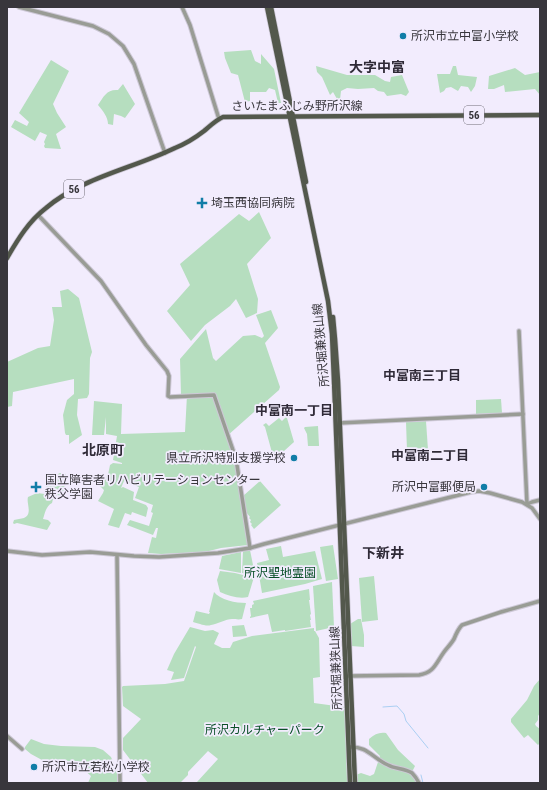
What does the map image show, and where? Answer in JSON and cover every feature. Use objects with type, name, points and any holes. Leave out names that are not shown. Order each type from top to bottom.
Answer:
[{"type":"main road","name":"所沢堀兼狭山線","points":[[267,7],[291,116]]},
{"type":"main road","name":"所沢堀兼狭山線","points":[[271,7],[328,301],[332,334],[342,524],[351,747],[355,783]]},
{"type":"main road","name":"さいたまふじみ野所沢線","points":[[7,258],[22,234],[38,215],[56,200],[72,190],[164,153],[194,138],[225,116],[540,115]]},
{"type":"main road","name":"所沢堀兼狭山線","points":[[350,783],[351,747]]},
{"type":"street","points":[[19,7],[96,27],[109,34],[123,46],[134,64],[164,153]]},
{"type":"street","points":[[182,7],[190,25],[219,119]]},
{"type":"street","points":[[38,215],[101,281],[146,345],[167,371],[169,376],[168,396],[214,395],[236,459],[250,548]]},
{"type":"street","points":[[519,331],[527,504]]},
{"type":"street","points":[[337,423],[523,414]]},
{"type":"street","points":[[7,551],[42,555],[84,552],[142,557],[209,554],[250,548],[479,491],[527,504],[532,508],[540,520]]},
{"type":"street","points":[[527,504],[540,500]]},
{"type":"street","points":[[117,555],[120,783]]},
{"type":"street","points":[[348,676],[419,675],[428,673],[462,626],[501,612],[540,601]]},
{"type":"street","points":[[7,736],[22,749]]},
{"type":"street","points":[[351,747],[367,751],[388,765],[409,772],[416,776],[419,783]]},
{"type":"green space","points":[[251,50],[255,61],[261,64],[261,54],[274,69],[281,103],[278,103],[275,90],[269,88],[266,92],[250,92],[250,101],[245,102],[238,75],[231,73],[224,52]]},
{"type":"green space","points":[[51,60],[69,71],[53,104],[66,127],[56,134],[61,149],[45,148],[44,142],[47,135],[40,132],[35,141],[11,127],[15,120],[27,126],[29,122],[19,113]]},
{"type":"green space","points":[[316,66],[347,75],[375,75],[385,81],[390,82],[391,77],[402,75],[409,92],[406,96],[401,94],[387,96],[384,92],[378,91],[374,88],[347,88],[341,91],[340,100],[337,99],[333,92],[330,95],[322,77],[317,72]]},
{"type":"green space","points":[[453,66],[456,66],[458,75],[477,77],[475,86],[471,92],[468,87],[461,86],[458,91],[451,87],[446,88],[440,93],[437,74],[450,74]]},
{"type":"green space","points":[[515,68],[525,75],[540,72],[540,95],[535,89],[505,92],[504,85],[494,89],[488,89],[489,76]]},
{"type":"green space","points":[[123,84],[135,104],[125,118],[114,114],[113,125],[108,124],[106,116],[98,105],[108,92],[118,90]]},
{"type":"green space","points":[[259,212],[271,238],[247,264],[258,299],[257,313],[246,318],[236,299],[230,306],[205,325],[191,341],[167,311],[190,285],[180,264],[239,214],[249,221]]},
{"type":"green space","points":[[68,289],[79,298],[92,352],[90,358],[89,394],[87,398],[78,399],[77,415],[82,435],[69,444],[69,435],[66,435],[65,433],[63,415],[67,400],[74,394],[74,379],[13,392],[12,406],[7,407],[7,362],[38,348],[50,346],[54,320],[52,307],[62,307],[60,291]]},
{"type":"green space","name":"所沢聖地霊園","points":[[271,310],[278,328],[265,343],[280,387],[279,390],[227,436],[235,457],[248,545],[221,548],[205,552],[161,554],[148,553],[152,537],[156,538],[158,528],[156,528],[153,535],[127,525],[130,520],[149,526],[153,513],[151,512],[153,505],[135,498],[139,487],[124,481],[121,488],[123,487],[134,492],[133,500],[146,505],[148,508],[146,517],[132,512],[131,515],[125,513],[119,528],[108,525],[114,509],[98,501],[104,490],[99,485],[108,475],[110,465],[113,463],[122,464],[113,460],[117,436],[106,434],[106,417],[104,435],[92,435],[94,401],[122,404],[121,434],[185,432],[187,395],[181,395],[180,359],[206,329],[213,358],[216,361],[243,336],[255,335],[262,338],[264,336],[256,315]]},
{"type":"green space","points":[[501,399],[502,413],[476,414],[476,400]]},
{"type":"green space","points":[[286,417],[294,442],[274,460],[265,427],[263,425],[266,423],[269,426],[279,418],[282,421]]},
{"type":"green space","points":[[426,421],[428,450],[408,452],[406,422]]},
{"type":"green space","points":[[318,426],[319,446],[308,446],[307,434],[304,428]]},
{"type":"green space","points":[[58,474],[66,474],[64,495],[57,495],[46,510],[43,519],[48,520],[51,523],[47,530],[17,523],[14,524],[14,520],[27,516],[29,511],[28,497],[37,493],[45,494],[46,486],[50,485],[53,479],[56,480]]},
{"type":"green space","points":[[260,481],[281,505],[254,529],[250,522],[250,517],[246,512],[243,496]]},
{"type":"green space","points":[[333,545],[338,579],[326,581],[320,547]]},
{"type":"green space","name":"所沢聖地霊園","points":[[281,546],[283,557],[315,551],[322,579],[262,593],[257,563],[269,560],[266,549]]},
{"type":"green space","points":[[250,550],[255,575],[242,573],[243,551]]},
{"type":"green space","points":[[241,552],[241,573],[219,569],[222,556]]},
{"type":"green space","name":"所沢聖地霊園","points":[[220,571],[254,577],[248,597],[234,597],[220,592],[217,580]]},
{"type":"green space","points":[[374,576],[378,620],[362,622],[359,578]]},
{"type":"green space","points":[[332,582],[334,627],[316,631],[313,586]]},
{"type":"green space","name":"所沢聖地霊園","points":[[309,589],[311,627],[272,632],[268,614],[250,618],[250,608],[252,608],[252,605],[254,604],[253,601]]},
{"type":"green space","name":"所沢聖地霊園","points":[[214,592],[220,597],[228,600],[246,603],[242,619],[230,619],[209,625],[193,622],[196,611],[209,614]]},
{"type":"green space","points":[[358,619],[361,619],[364,635],[364,647],[351,646],[350,624]]},
{"type":"green space","points":[[244,625],[247,636],[233,637],[232,626]]},
{"type":"green space","name":"所沢カルチャーパーク","points":[[190,627],[205,631],[213,630],[219,633],[214,644],[222,648],[230,648],[233,642],[252,636],[314,628],[314,631],[319,638],[320,677],[313,678],[314,703],[345,707],[347,778],[361,773],[370,776],[374,774],[380,756],[369,745],[369,739],[377,734],[386,733],[398,750],[415,766],[411,774],[418,783],[198,783],[197,782],[218,759],[208,751],[188,772],[188,775],[180,783],[148,783],[123,750],[123,738],[141,719],[123,706],[122,687],[184,681],[196,647],[195,646],[184,678],[171,680],[174,672],[167,670],[174,654]]},
{"type":"green space","points":[[540,679],[540,713],[535,724],[540,729],[540,743],[538,745],[528,735],[524,738],[511,722],[511,719],[527,700],[534,686]]},
{"type":"green space","points":[[31,739],[44,744],[95,747],[103,750],[111,757],[117,771],[117,783],[88,783],[91,776],[83,769],[66,760],[62,771],[31,754],[25,749]]},
{"type":"waterway","points":[[383,707],[397,706],[404,714],[406,721],[428,748]]},
{"type":"waterway","points":[[421,775],[423,783]]},
{"type":"place","name":"所沢市立中富小学校","points":[[403,36]]},
{"type":"place","name":"埼玉西協同病院","points":[[202,203]]},
{"type":"place","name":"県立所沢特別支援学校","points":[[294,458]]},
{"type":"place","name":"国立障害者リハビリテーションセンター 秩父学園","points":[[36,487]]},
{"type":"place","name":"所沢中富郵便局","points":[[484,487]]},
{"type":"place","name":"所沢市立若松小学校","points":[[34,767]]},
{"type":"district","name":"大字中富","points":[[377,67]]},
{"type":"district","name":"中富南三丁目","points":[[422,375]]},
{"type":"district","name":"中富南一丁目","points":[[294,410]]},
{"type":"district","name":"北原町","points":[[103,450]]},
{"type":"district","name":"中富南二丁目","points":[[430,455]]},
{"type":"district","name":"下新井","points":[[383,553]]}]
